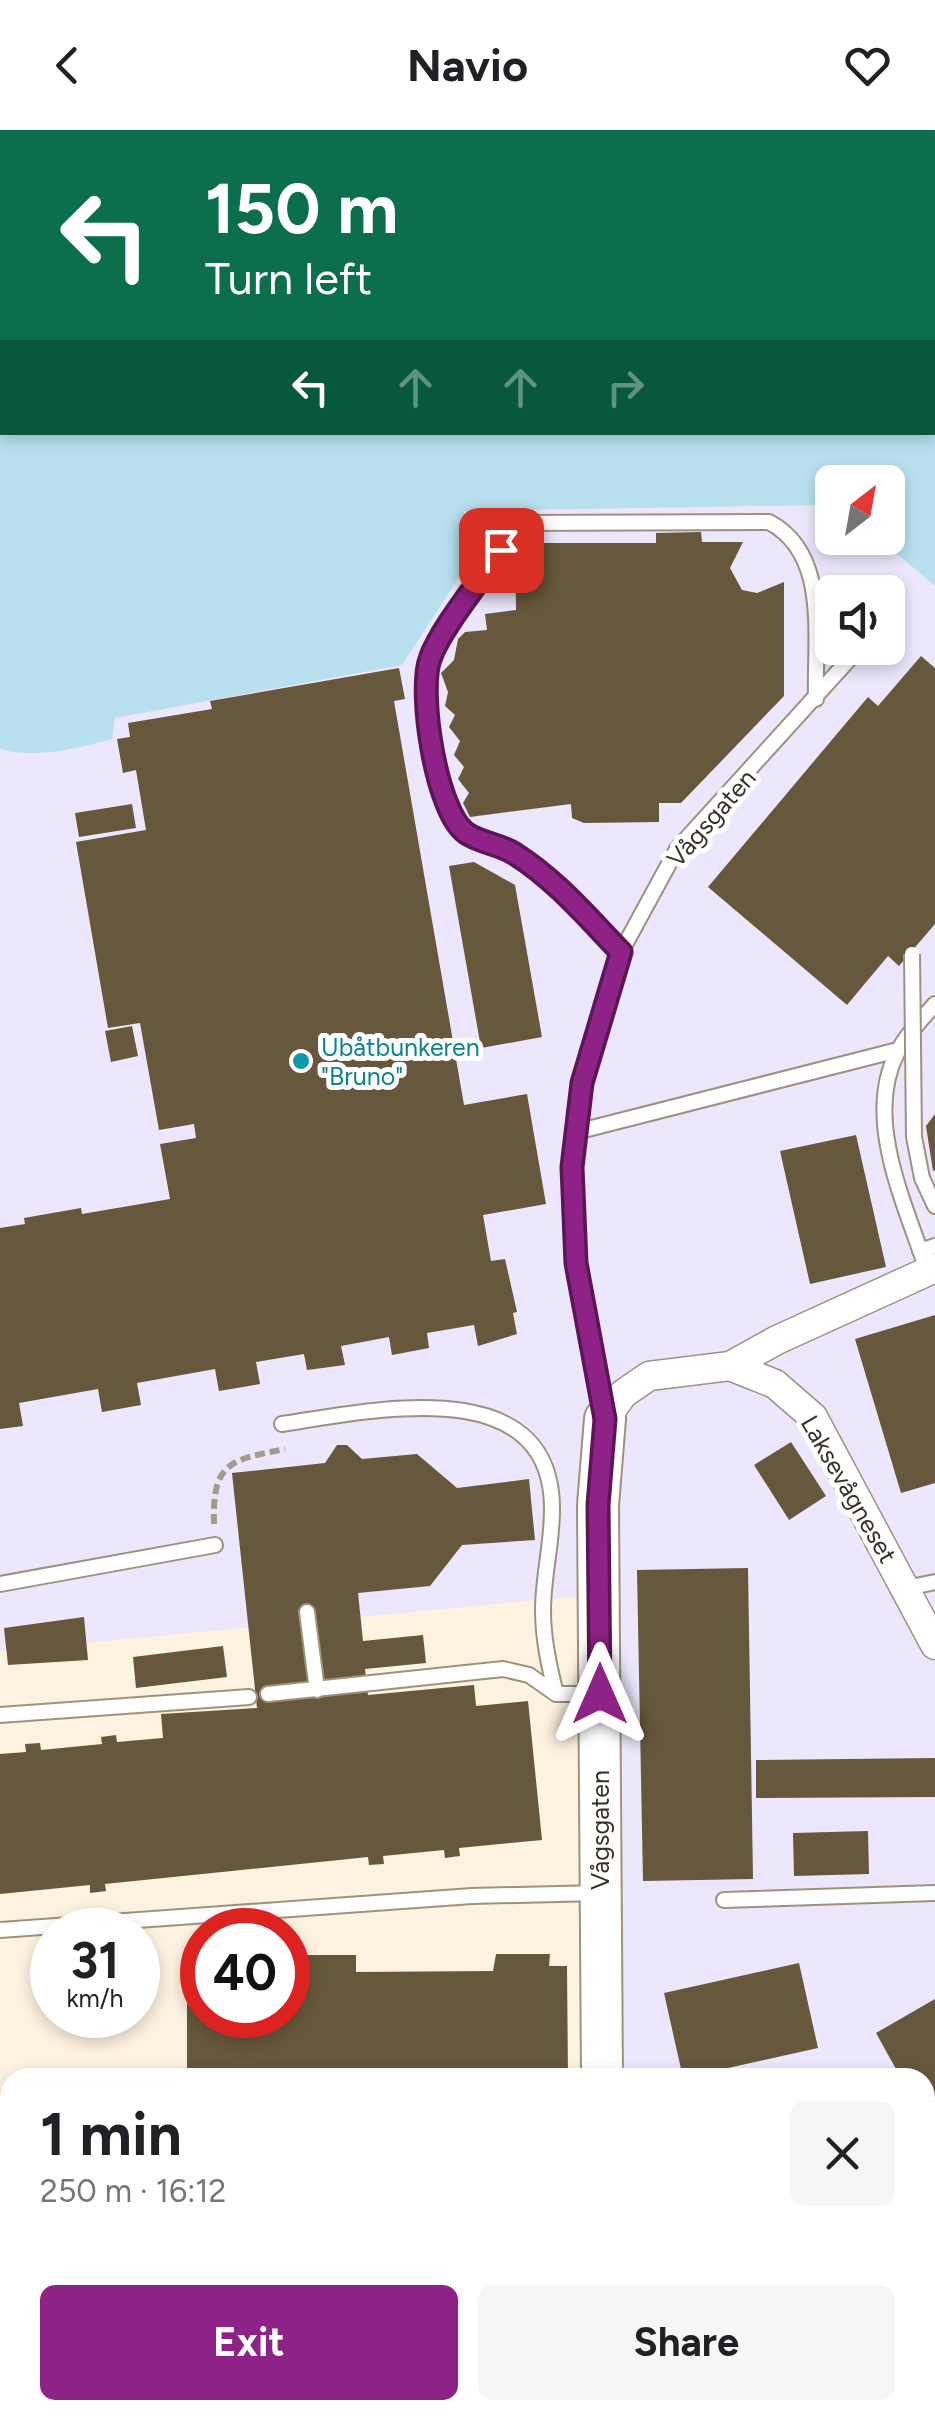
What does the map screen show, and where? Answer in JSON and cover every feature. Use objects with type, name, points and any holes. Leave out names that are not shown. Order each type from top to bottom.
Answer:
[{"type":"street","name":"Laksevågneset","points":[[605,1419],[624,1394],[650,1376],[730,1366],[929,1259]]},
{"type":"street","name":"Laksevågneset","points":[[730,1366],[776,1384],[813,1417],[935,1645]]},
{"type":"street","name":"Vågsgaten","points":[[602,2068],[598,1505],[605,1419]]},
{"type":"lane","points":[[621,952],[552,879],[511,851],[465,832],[452,817],[436,776],[426,680],[430,658],[518,523],[768,522],[785,531],[801,548],[812,571],[816,699]]},
{"type":"lane","name":"Vågsgaten","points":[[605,1419],[576,1263],[572,1167],[582,1083],[621,952],[677,849],[845,665]]},
{"type":"lane","points":[[912,954],[914,1137],[922,1178],[935,1206]]},
{"type":"lane","name":"Laksevågneset","points":[[929,1259],[885,1126],[884,1093],[898,1050],[935,1004]]},
{"type":"lane","points":[[576,1132],[898,1050]]},
{"type":"lane","points":[[282,1424],[390,1408],[452,1408],[486,1415],[531,1441],[548,1482],[552,1509],[542,1608],[545,1646],[556,1694]]},
{"type":"lane","points":[[0,1584],[214,1545]]},
{"type":"lane","points":[[906,1588],[935,1582]]},
{"type":"lane","points":[[307,1612],[317,1690]]},
{"type":"lane","points":[[268,1694],[503,1669],[529,1675],[556,1694],[600,1694]]},
{"type":"lane","points":[[0,1714],[249,1697]]},
{"type":"lane","points":[[0,1930],[472,1896],[601,1893]]},
{"type":"lane","points":[[724,1900],[935,1893]]},
{"type":"path","points":[[214,1545],[213,1496],[222,1471],[242,1458],[285,1449],[282,1424]]},
{"type":"shaded area","points":[[815,505],[815,555],[898,555],[935,586],[935,2068],[599,2068],[593,1595],[0,1651],[0,748],[115,718],[401,665],[464,570],[463,511]]},
{"type":"water","points":[[0,435],[935,435],[935,586],[898,555],[905,555],[905,465],[815,465],[815,505],[464,511],[464,570],[402,665],[115,718],[112,739],[28,753],[0,749]]},
{"type":"building","points":[[701,532],[702,542],[743,542],[730,568],[742,590],[757,593],[784,582],[784,696],[681,803],[659,803],[659,822],[584,823],[572,818],[571,804],[470,817],[463,803],[469,793],[458,779],[464,767],[454,755],[460,741],[449,727],[455,715],[445,706],[448,692],[441,673],[454,660],[458,639],[465,632],[487,630],[485,614],[516,610],[515,543],[656,543],[656,533]]},
{"type":"building","points":[[921,656],[935,668],[935,924],[899,966],[888,956],[847,1005],[708,887],[868,697],[878,706]]},
{"type":"building","name":"Ubåtbunkeren \"Bruno\"","points":[[399,668],[405,699],[394,701],[464,1105],[527,1094],[546,1204],[483,1215],[491,1261],[505,1259],[517,1312],[513,1313],[517,1334],[478,1346],[474,1325],[427,1333],[429,1348],[392,1355],[389,1337],[341,1346],[345,1365],[307,1370],[304,1354],[256,1362],[260,1384],[219,1391],[215,1369],[137,1383],[141,1405],[102,1412],[98,1389],[19,1403],[23,1426],[0,1429],[0,1228],[25,1224],[24,1218],[81,1208],[82,1214],[170,1199],[160,1144],[196,1138],[194,1124],[159,1130],[140,1023],[108,1028],[76,842],[146,830],[136,770],[123,773],[117,739],[130,737],[128,723],[212,709],[210,701]]},
{"type":"building","points":[[132,804],[136,828],[79,837],[75,813]]},
{"type":"building","points":[[474,862],[515,885],[542,1037],[481,1048],[449,866]]},
{"type":"building","points":[[132,1026],[138,1056],[111,1062],[105,1031]]},
{"type":"building","points":[[935,1114],[935,1170],[933,1171],[926,1126]]},
{"type":"building","points":[[856,1135],[886,1267],[810,1284],[780,1151]]},
{"type":"building","points":[[935,1315],[935,1483],[901,1493],[855,1339]]},
{"type":"building","points":[[791,1442],[826,1496],[789,1520],[754,1465]]},
{"type":"building","points":[[337,1445],[347,1445],[362,1459],[417,1454],[457,1488],[529,1479],[535,1540],[462,1545],[430,1586],[358,1593],[363,1641],[423,1635],[426,1663],[365,1669],[368,1695],[474,1685],[476,1706],[528,1701],[542,1840],[459,1848],[460,1856],[445,1858],[444,1850],[383,1856],[384,1864],[369,1865],[368,1857],[105,1884],[106,1891],[90,1893],[90,1885],[0,1894],[0,1754],[26,1752],[25,1744],[40,1743],[41,1750],[102,1744],[101,1737],[116,1735],[117,1742],[163,1738],[161,1714],[257,1708],[232,1473],[325,1463]]},
{"type":"building","points":[[748,1568],[753,1879],[643,1881],[637,1570]]},
{"type":"building","points":[[84,1617],[88,1660],[8,1665],[4,1628]]},
{"type":"building","points":[[223,1646],[227,1677],[136,1688],[133,1657]]},
{"type":"building","points":[[935,1758],[935,1797],[756,1798],[756,1760]]},
{"type":"building","points":[[868,1831],[869,1874],[794,1876],[793,1833]]},
{"type":"building","points":[[496,1954],[550,1954],[549,1966],[567,1966],[568,2068],[187,2068],[187,2038],[310,2038],[310,1955],[356,1955],[356,1972],[493,1971]]},
{"type":"building","points":[[799,1963],[818,2048],[728,2068],[681,2068],[664,1993]]},
{"type":"building","points":[[935,1999],[935,2068],[895,2068],[876,2033]]},
{"type":"place","name":"Ubåtbunkeren \"Bruno\"","points":[[301,1061]]},
{"type":"route","points":[[501,550],[430,658],[426,680],[436,776],[452,817],[465,832],[511,851],[552,879],[621,952],[582,1083],[572,1167],[576,1263],[590,1356],[605,1419],[598,1505],[600,1694]]}]
